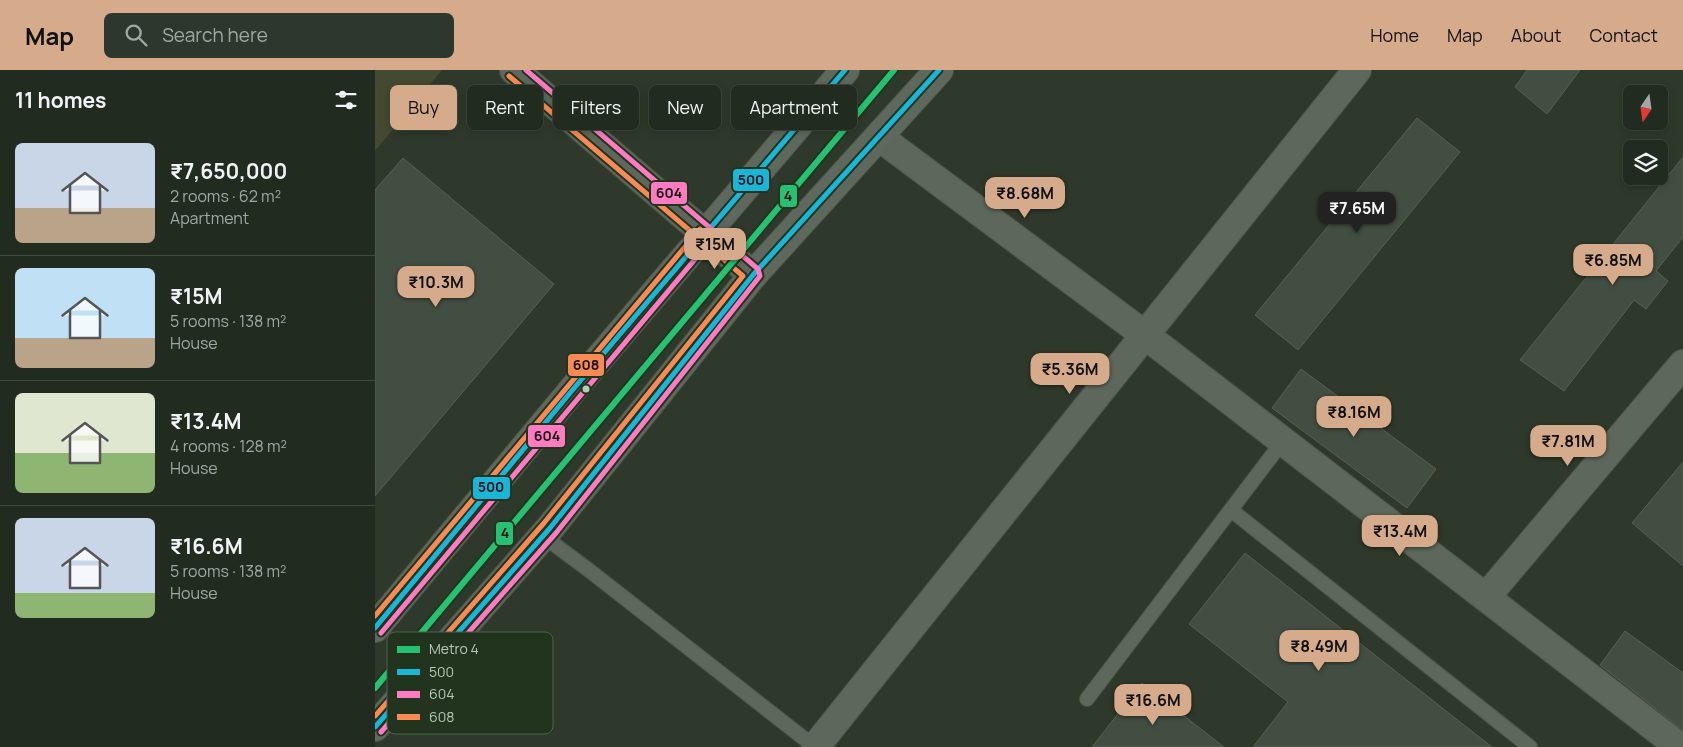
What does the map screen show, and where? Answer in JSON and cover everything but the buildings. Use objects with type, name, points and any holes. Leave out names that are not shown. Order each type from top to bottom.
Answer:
[{"type":"main road","points":[[375,628],[845,70]]},
{"type":"main road","points":[[459,632],[543,536],[753,276],[939,70]]},
{"type":"main road","points":[[375,727],[387,713]]},
{"type":"street","points":[[514,70],[753,276]]},
{"type":"street","points":[[816,747],[1357,70]]},
{"type":"street","points":[[879,137],[1145,334],[1680,747]]},
{"type":"street","points":[[1486,597],[1683,364]]},
{"type":"lane","points":[[1087,699],[1283,441]]},
{"type":"lane","points":[[1231,510],[1530,747]]},
{"type":"lane","points":[[543,536],[816,747]]},
{"type":"green space","points":[[375,70],[442,70],[430,85],[390,85],[390,130],[392,130],[375,151]]},
{"type":"metro line","name":"4","points":[[422,632],[894,70]]},
{"type":"metro line","name":"4","points":[[375,688],[387,674]]},
{"type":"transit line","name":"604","points":[[469,632],[556,533],[760,276],[758,269],[526,70]]},
{"type":"transit line","name":"500","points":[[375,628],[575,387],[845,70]]},
{"type":"transit line","name":"500","points":[[459,632],[550,528],[753,275],[939,70]]},
{"type":"transit line","name":"608","points":[[449,632],[544,523],[743,276],[509,76]]},
{"type":"transit line","name":"608","points":[[375,616],[700,229]]},
{"type":"transit line","name":"604","points":[[381,633],[712,239]]},
{"type":"transit line","name":"608","points":[[375,716],[387,702]]},
{"type":"transit line","name":"500","points":[[375,727],[387,713]]},
{"type":"transit line","name":"604","points":[[381,732],[387,725]]}]
